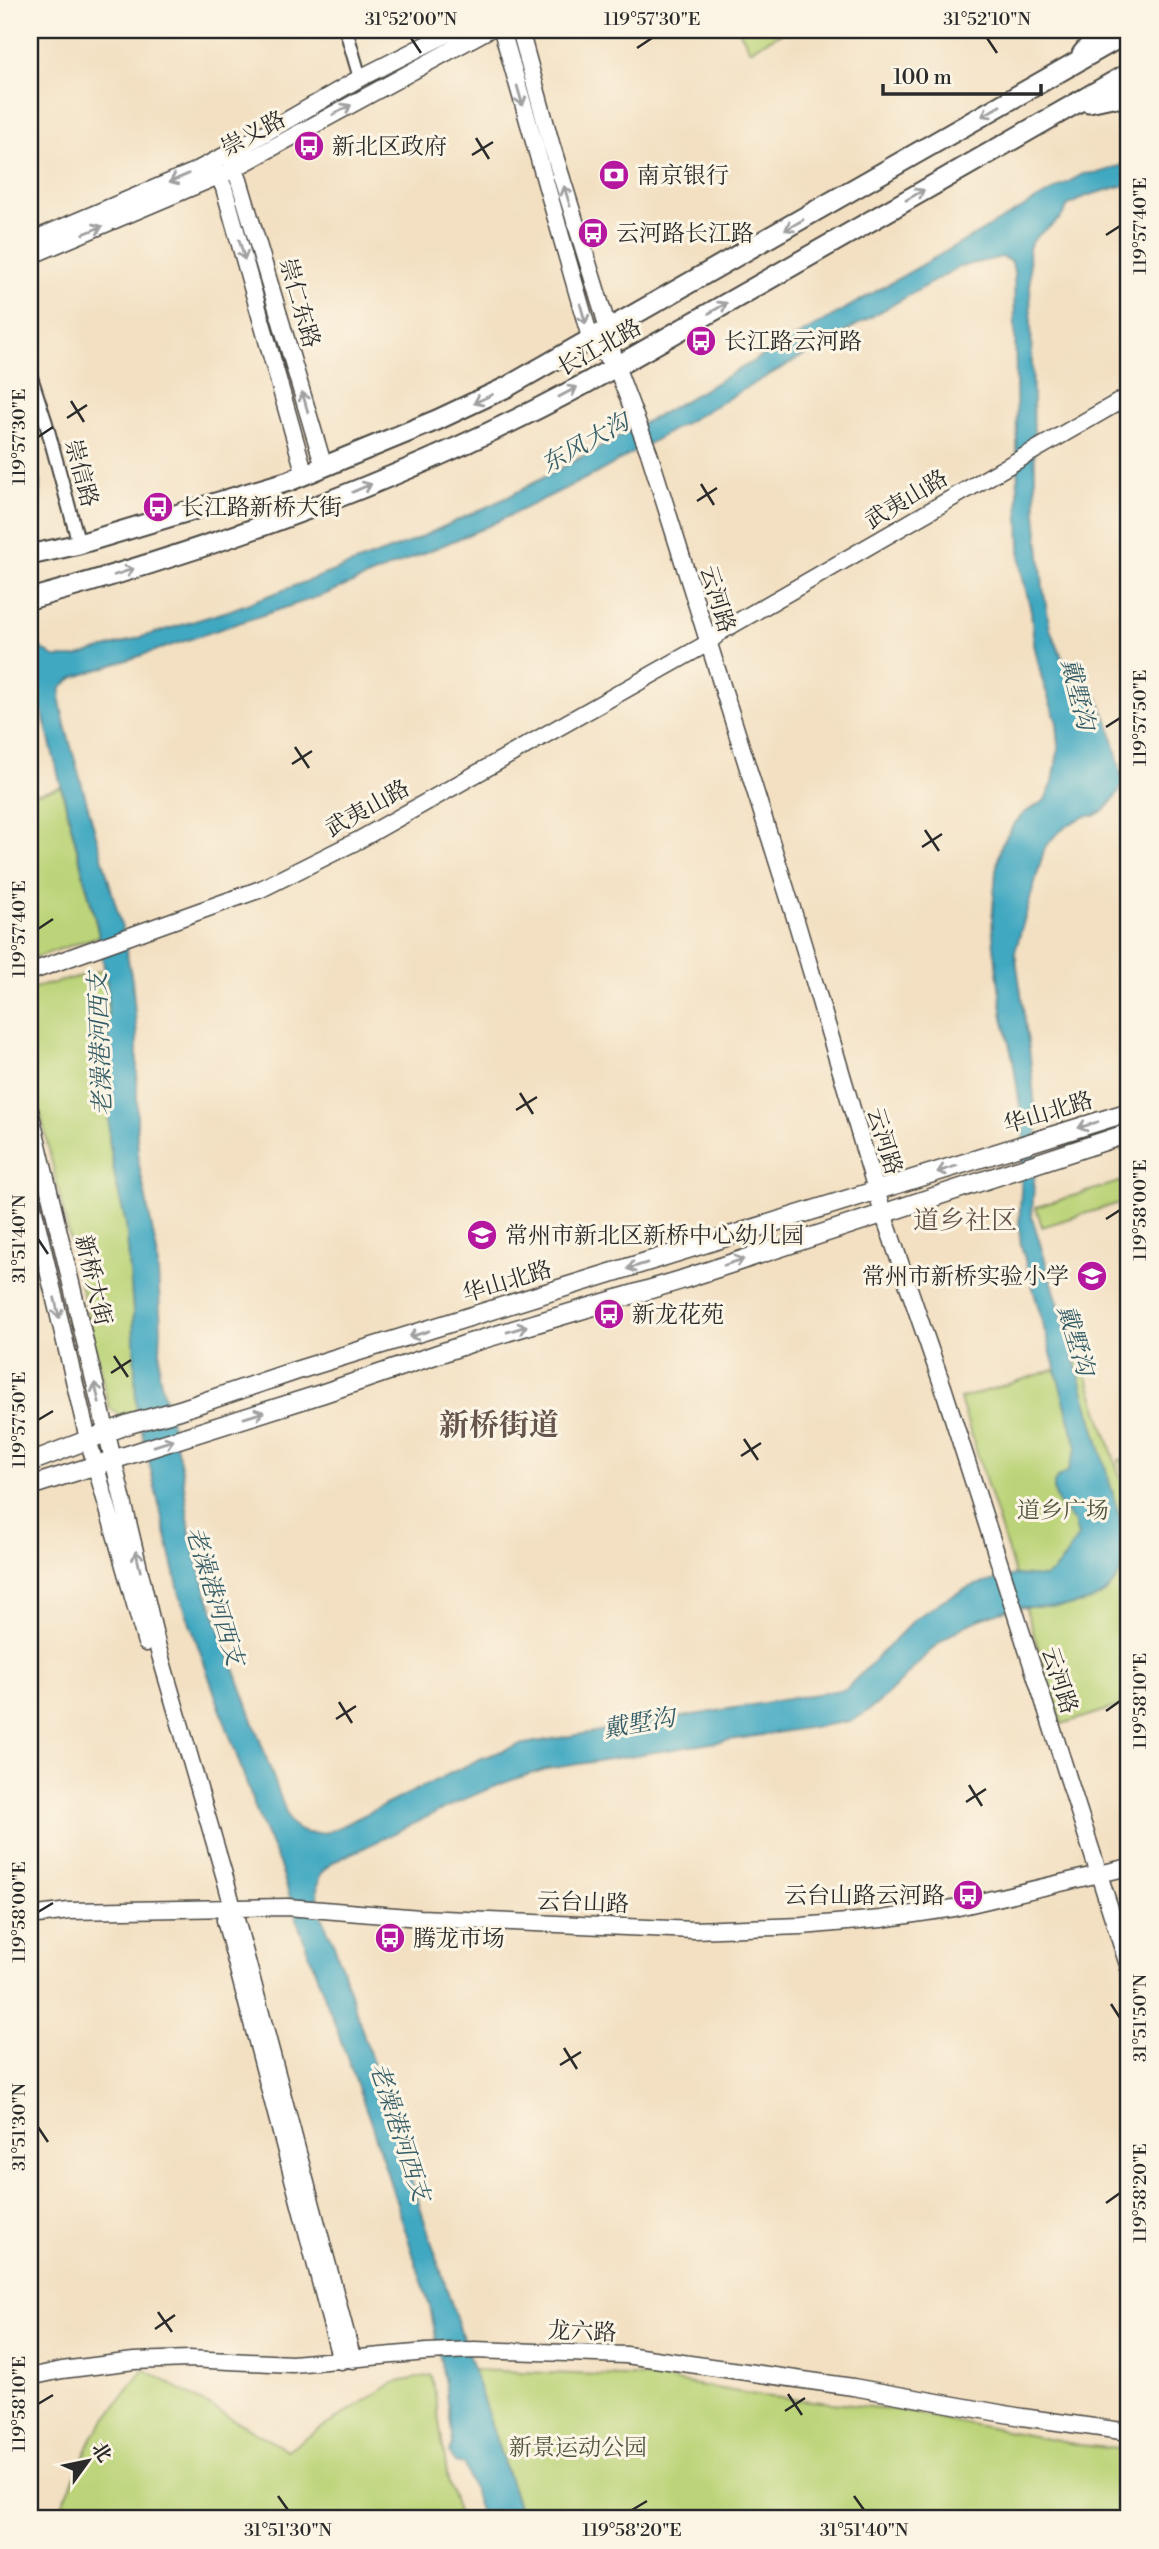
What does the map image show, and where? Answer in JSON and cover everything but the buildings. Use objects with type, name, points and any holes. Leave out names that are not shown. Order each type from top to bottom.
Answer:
[{"type":"main road","points":[[1072,65],[1102,30]]},
{"type":"main road","name":"长江北路","points":[[30,555],[305,475],[437,420],[507,387],[1129,32]]},
{"type":"main road","name":"长江北路","points":[[30,599],[96,581],[337,499],[521,417],[616,366],[1129,73]]},
{"type":"main road","points":[[1071,107],[1112,97],[1129,100]]},
{"type":"main road","name":"华山北路","points":[[107,1432],[1129,1112]]},
{"type":"main road","name":"华山北路","points":[[114,1459],[321,1394],[473,1342],[681,1280],[1129,1133]]},
{"type":"main road","points":[[30,1462],[107,1432]]},
{"type":"main road","points":[[30,1486],[114,1459]]},
{"type":"street","points":[[346,30],[360,78]]},
{"type":"street","name":"崇义路","points":[[231,162],[360,78],[455,30]]},
{"type":"street","name":"崇义路","points":[[30,256],[231,162],[488,30]]},
{"type":"street","name":"云河路","points":[[502,30],[600,336],[616,366],[649,453],[797,924],[876,1192],[943,1387],[1129,1968]]},
{"type":"street","name":"云河路","points":[[520,30],[600,336]]},
{"type":"street","name":"崇仁东路","points":[[231,162],[280,315],[324,467]]},
{"type":"street","name":"崇义路","points":[[30,241],[216,169]]},
{"type":"street","name":"崇仁东路","points":[[216,169],[224,188],[305,475]]},
{"type":"street","name":"崇信路","points":[[30,374],[46,423],[74,544]]},
{"type":"street","name":"武夷山路","points":[[1038,453],[1129,396]]},
{"type":"street","name":"武夷山路","points":[[30,971],[261,889],[359,840],[708,643],[723,641],[940,516],[1012,467],[1129,406]]},
{"type":"street","name":"新桥大街","points":[[30,1111],[158,1648],[227,1907]]},
{"type":"street","name":"新桥大街","points":[[30,1194],[88,1439],[227,1907]]},
{"type":"street","name":"云台山路","points":[[30,1916],[69,1911],[287,1907],[420,1919],[694,1930],[802,1926],[881,1919],[954,1908],[1129,1867]]},
{"type":"street","points":[[227,1907],[347,2361]]},
{"type":"street","name":"龙六路","points":[[30,2377],[134,2361],[190,2358],[292,2364],[474,2350],[626,2356],[853,2387],[1022,2417],[1129,2432]]},
{"type":"green space","points":[[739,30],[787,30],[750,50]]},
{"type":"green space","points":[[61,787],[99,936],[30,959],[30,795]]},
{"type":"green space","points":[[105,970],[108,990],[109,1139],[126,1224],[137,1411],[120,1415],[109,1408],[30,1068],[30,989]]},
{"type":"green space","points":[[1129,1179],[1129,1200],[1042,1227],[1036,1207]]},
{"type":"green space","name":"道乡广场","points":[[1082,1361],[1129,1504],[1129,1703],[1062,1724],[960,1399]]},
{"type":"green space","points":[[1129,1457],[1129,1492],[1119,1460]]},
{"type":"green space","points":[[144,2369],[287,2450],[393,2383],[432,2375],[448,2480],[460,2519],[56,2519],[93,2436]]},
{"type":"green space","name":"新景运动公园","points":[[473,2370],[651,2377],[762,2396],[891,2409],[1079,2445],[1129,2450],[1129,2519],[522,2519]]},
{"type":"water","name":"戴墅沟","points":[[1129,163],[1129,184],[1086,196],[1067,206],[1060,219],[1037,236],[1029,248],[1036,513],[1050,629],[1064,662],[1083,677],[1095,692],[1110,727],[1123,781],[1119,792],[1105,810],[1074,821],[1045,847],[1015,952],[1030,1056],[1037,1130],[1032,1217],[1128,1547],[1123,1567],[1115,1582],[1093,1600],[1063,1606],[1021,1607],[957,1630],[926,1655],[884,1698],[851,1721],[547,1769],[519,1777],[465,1799],[333,1862],[324,1869],[317,1886],[322,1917],[332,1938],[522,2519],[483,2519],[464,2465],[455,2463],[449,2453],[452,2443],[445,2384],[430,2307],[370,2120],[180,1595],[136,1406],[133,1310],[126,1224],[109,1139],[108,990],[97,926],[39,699],[34,688],[30,689],[30,442],[40,482],[31,628],[40,647],[54,657],[75,657],[228,611],[408,543],[508,497],[675,406],[1083,174],[1101,172]],"holes":[[[1002,257],[1012,262],[1021,570],[1031,611],[1034,644],[1042,679],[1057,723],[1059,745],[1053,783],[1045,800],[1024,813],[1001,846],[992,921],[1003,1018],[1013,1059],[1024,1133],[1019,1227],[1021,1245],[1077,1447],[1068,1471],[1054,1483],[1054,1491],[1058,1502],[1074,1522],[1078,1536],[1053,1572],[1044,1577],[1016,1575],[972,1586],[943,1600],[915,1619],[846,1689],[518,1745],[482,1758],[329,1832],[302,1832],[289,1821],[207,1593],[191,1540],[182,1470],[159,1374],[161,1329],[157,1253],[139,1165],[137,1036],[132,980],[121,924],[65,725],[60,701],[61,687],[73,678],[326,594],[484,528],[597,473],[959,267]]]},
{"type":"place","name":"新北区政府","points":[[309,146]]},
{"type":"place","name":"南京银行","points":[[614,175]]},
{"type":"place","name":"云河路长江路","points":[[593,233]]},
{"type":"place","name":"长江路云河路","points":[[701,341]]},
{"type":"place","name":"长江路新桥大街","points":[[158,507]]},
{"type":"place","name":"常州市新北区新桥中心幼儿园","points":[[482,1235]]},
{"type":"place","name":"常州市新桥实验小学","points":[[1092,1276]]},
{"type":"place","name":"新龙花苑","points":[[609,1314]]},
{"type":"place","name":"云台山路云河路","points":[[968,1895]]},
{"type":"place","name":"腾龙市场","points":[[390,1938]]},
{"type":"district","name":"道乡社区","points":[[965,1220]]},
{"type":"district","name":"新桥街道","points":[[499,1425]]},
{"type":"water label","name":"东风大沟","points":[[585,443]]},
{"type":"water label","name":"老澡港河西支","points":[[100,1044]]},
{"type":"water label","name":"老澡港河西支","points":[[215,1596]]},
{"type":"water label","name":"老澡港河西支","points":[[400,2132]]}]
